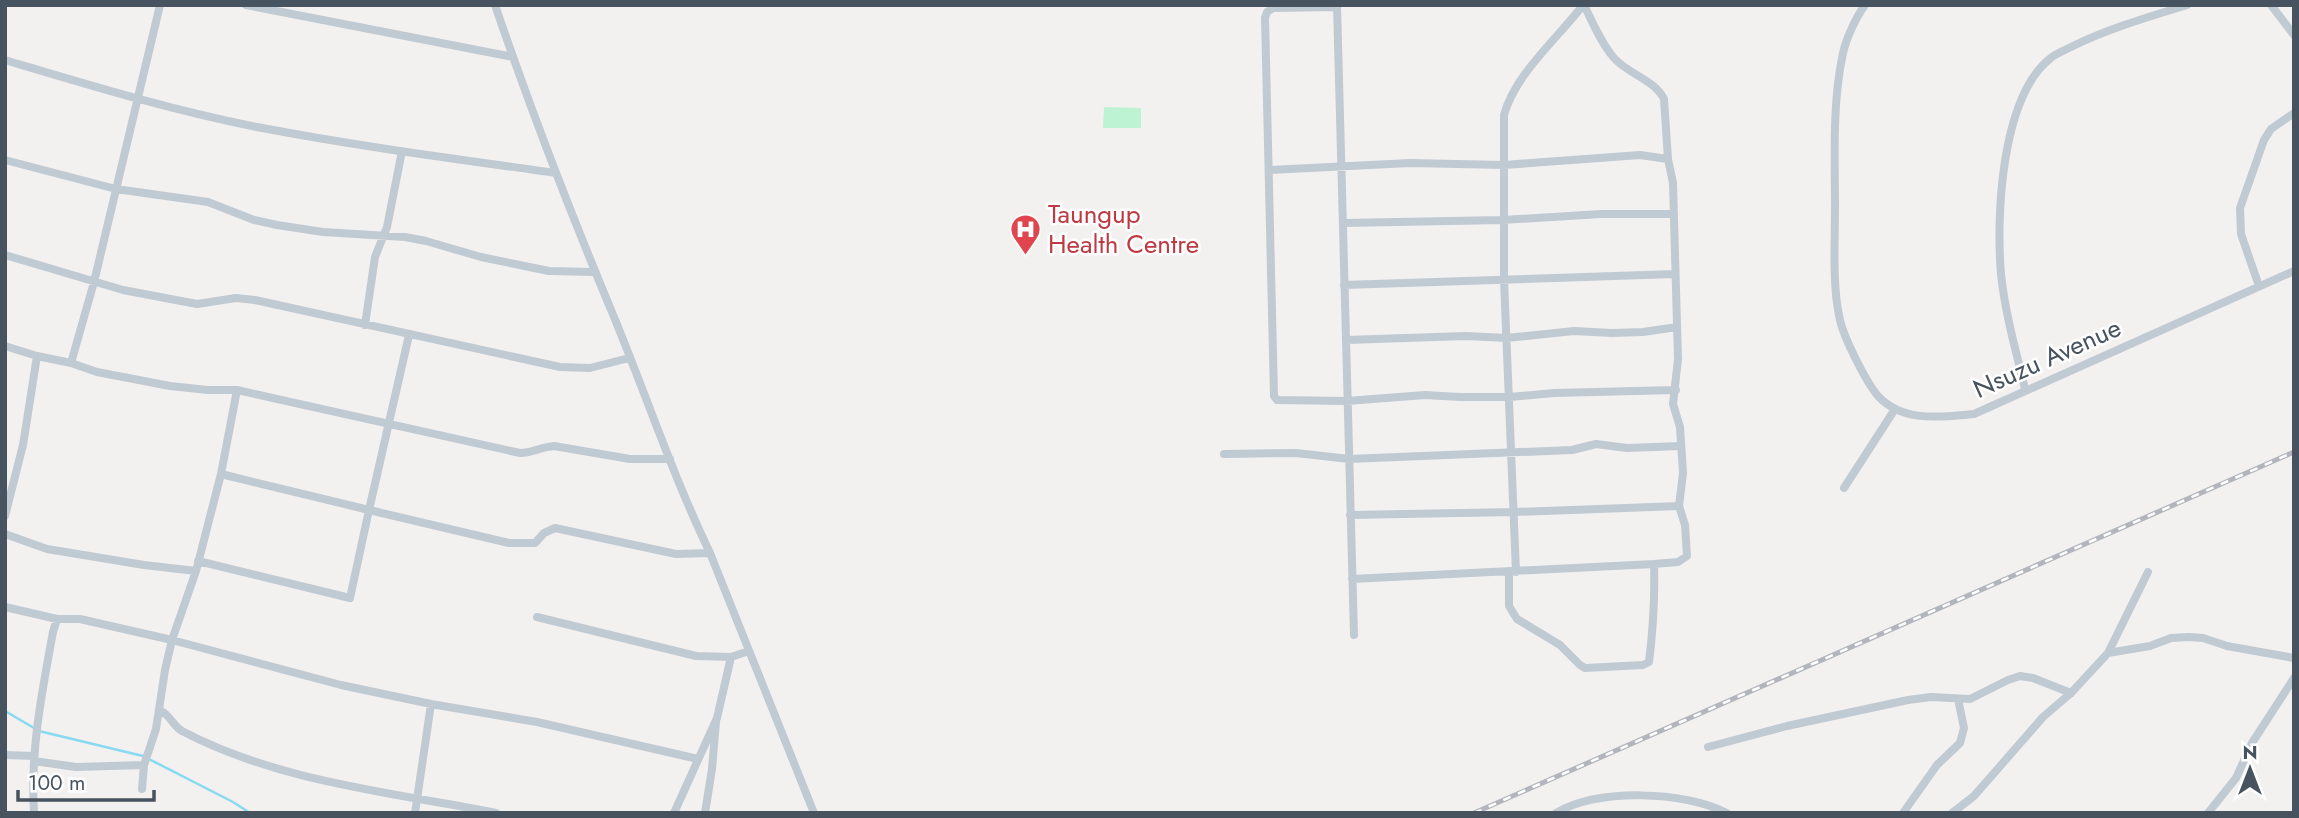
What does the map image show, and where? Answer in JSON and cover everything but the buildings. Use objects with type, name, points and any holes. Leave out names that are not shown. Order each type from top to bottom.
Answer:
[{"type":"street","points":[[71,363],[94,282],[160,5]]},
{"type":"street","points":[[246,5],[513,57]]},
{"type":"street","points":[[495,5],[593,272],[690,511],[710,552],[814,813]]},
{"type":"street","points":[[1352,579],[1513,572],[1654,564],[1678,562],[1687,556],[1685,525],[1679,506],[1683,474],[1680,426],[1673,404],[1676,390],[1677,327],[1673,183],[1668,159],[1664,99],[1660,91],[1614,58],[1597,33],[1584,5],[1550,42],[1507,105],[1504,115],[1504,280],[1515,512],[1513,572],[1509,606],[1517,618],[1560,645],[1580,666],[1643,665],[1649,662],[1654,564]]},
{"type":"street","points":[[1844,488],[1895,409],[1878,395],[1852,352],[1840,320],[1835,266],[1835,115],[1843,52],[1865,5]]},
{"type":"street","points":[[2025,389],[2008,318],[2001,273],[2001,208],[2006,154],[2018,108],[2034,77],[2052,57],[2085,40],[2187,5]]},
{"type":"street","points":[[2271,5],[2294,35]]},
{"type":"street","points":[[1354,635],[1350,515],[1347,401],[1346,340],[1337,6],[1273,8],[1267,12],[1265,45],[1274,396],[1282,401],[1347,401],[1424,395],[1510,397],[1554,393],[1676,390]]},
{"type":"street","points":[[5,60],[136,99],[258,127],[556,173]]},
{"type":"street","points":[[2259,286],[2241,234],[2240,208],[2264,140],[2272,129],[2294,113]]},
{"type":"street","points":[[365,325],[375,257],[387,227],[402,151]]},
{"type":"street","points":[[1269,170],[1410,163],[1504,164],[1640,155],[1668,159]]},
{"type":"street","points":[[5,160],[116,189],[208,202],[254,220],[277,225],[426,241],[481,257],[549,271],[593,272]]},
{"type":"street","points":[[1343,223],[1673,214]]},
{"type":"street","points":[[5,255],[94,282],[197,304],[236,298],[255,300],[560,367],[590,368],[629,358]]},
{"type":"street","name":"Nsuzu Avenue","points":[[1895,409],[1935,418],[1974,414],[2294,271]]},
{"type":"street","points":[[1344,285],[1675,274]]},
{"type":"street","points":[[1346,340],[1466,336],[1507,338],[1574,331],[1643,332],[1677,327]]},
{"type":"street","points":[[198,561],[350,598],[409,335]]},
{"type":"street","points":[[5,346],[97,372],[170,386],[237,390],[520,453],[554,446],[630,459],[670,459]]},
{"type":"street","points":[[5,516],[23,445],[37,356]]},
{"type":"street","points":[[142,789],[145,763],[160,710],[172,640],[196,571],[221,474],[237,390]]},
{"type":"street","points":[[1224,454],[1316,454],[1349,459],[1572,450],[1596,444],[1626,448],[1681,446]]},
{"type":"street","points":[[221,474],[509,543],[534,543],[544,533],[555,528],[676,554],[710,552]]},
{"type":"street","points":[[1350,515],[1679,506]]},
{"type":"street","points":[[5,534],[47,549],[196,571]]},
{"type":"street","points":[[1952,813],[1974,796],[2037,724],[2071,693],[2108,653],[2148,572]]},
{"type":"street","points":[[5,607],[172,640],[341,685],[537,722],[698,759]]},
{"type":"street","points":[[537,617],[696,656],[731,657],[749,651]]},
{"type":"street","points":[[34,813],[35,735],[52,632],[57,619]]},
{"type":"street","points":[[2108,653],[2150,646],[2171,638],[2189,637],[2294,658]]},
{"type":"street","points":[[705,813],[717,718],[731,657]]},
{"type":"street","points":[[1708,747],[1908,699],[1970,699],[2020,676],[2033,678],[2071,693]]},
{"type":"street","points":[[2208,813],[2236,778],[2252,743],[2294,678]]},
{"type":"street","points":[[1903,813],[1937,765],[1960,743],[1964,728],[1958,699]]},
{"type":"street","points":[[415,813],[431,704]]},
{"type":"street","points":[[160,710],[170,716],[179,730],[218,748],[272,766],[352,788],[418,797],[496,813]]},
{"type":"street","points":[[674,813],[717,718]]},
{"type":"street","points":[[5,755],[76,767],[145,763]]},
{"type":"street","points":[[1556,813],[1585,800],[1659,796],[1696,801],[1727,813]]},
{"type":"street","points":[[1696,801],[1696,813]]},
{"type":"green space","points":[[1104,107],[1141,108],[1141,128],[1103,128]]},
{"type":"waterway","points":[[5,711],[34,728]]},
{"type":"waterway","points":[[39,731],[143,756],[250,813]]},
{"type":"railway","points":[[1474,813],[2294,452]]},
{"type":"place","name":"Taungup Health Centre","points":[[1025,256]]}]
